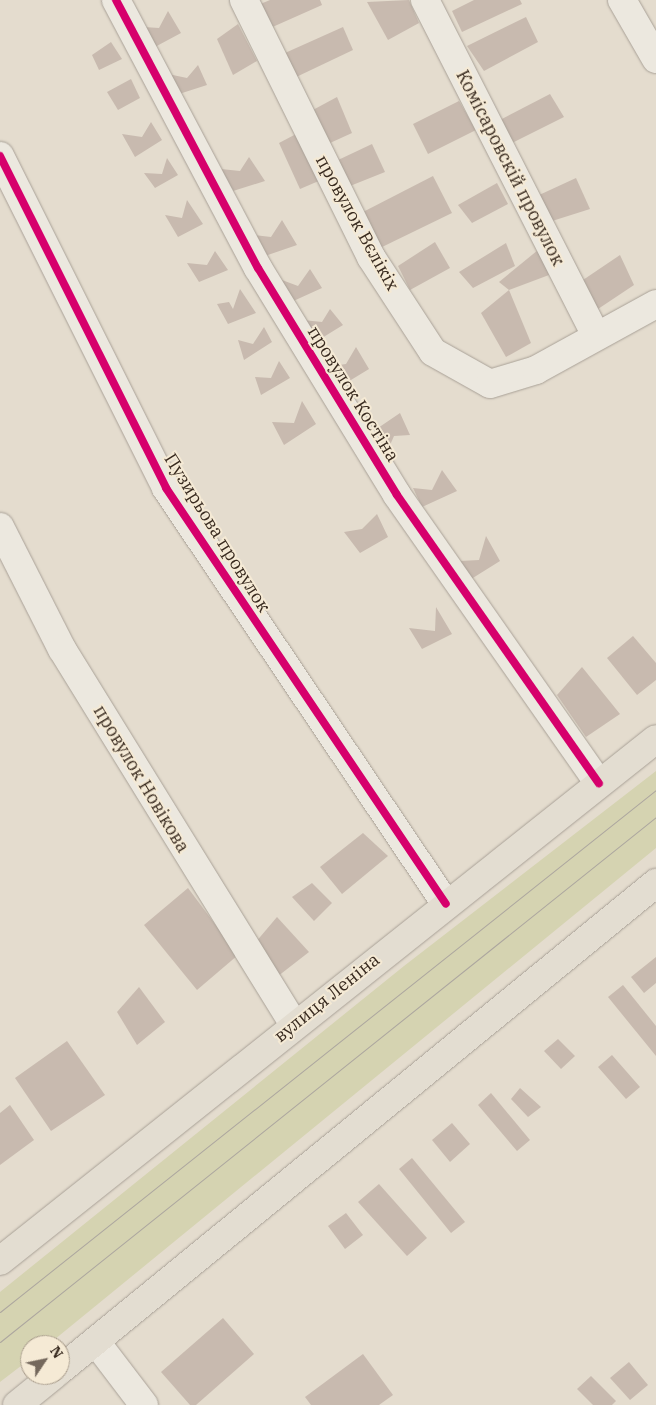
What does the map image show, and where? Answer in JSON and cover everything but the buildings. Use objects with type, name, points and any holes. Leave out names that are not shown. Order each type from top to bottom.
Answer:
[{"type":"main road","name":"вулиця Леніна","points":[[2,1255],[656,739]]},
{"type":"main road","points":[[70,1362],[656,883]]},
{"type":"main road","points":[[17,1405],[42,1385]]},
{"type":"street","name":"провулок Костіна","points":[[116,0],[258,268],[392,486],[599,783]]},
{"type":"street","name":"провулок Вєлікіх","points":[[244,0],[371,257],[433,352],[490,384],[536,370],[656,304]]},
{"type":"street","name":"Комісаровскій провулок","points":[[425,0],[596,336]]},
{"type":"street","points":[[622,0],[656,59]]},
{"type":"street","name":"Пузирьова провулок","points":[[0,156],[166,488],[446,904]]},
{"type":"street","name":"провулок Новікова","points":[[0,527],[62,649],[294,1024]]},
{"type":"street","points":[[96,1342],[144,1405]]},
{"type":"shaded area","points":[[656,771],[656,848],[60,1335],[20,1335],[20,1367],[0,1382],[0,1292],[404,966]]},
{"type":"tram line","points":[[0,1312],[656,790]]},
{"type":"tram line","points":[[0,1342],[656,817]]},
{"type":"cycle path","points":[[116,0],[258,268],[397,495],[599,783]]},
{"type":"cycle path","points":[[0,156],[166,488],[446,904]]}]
